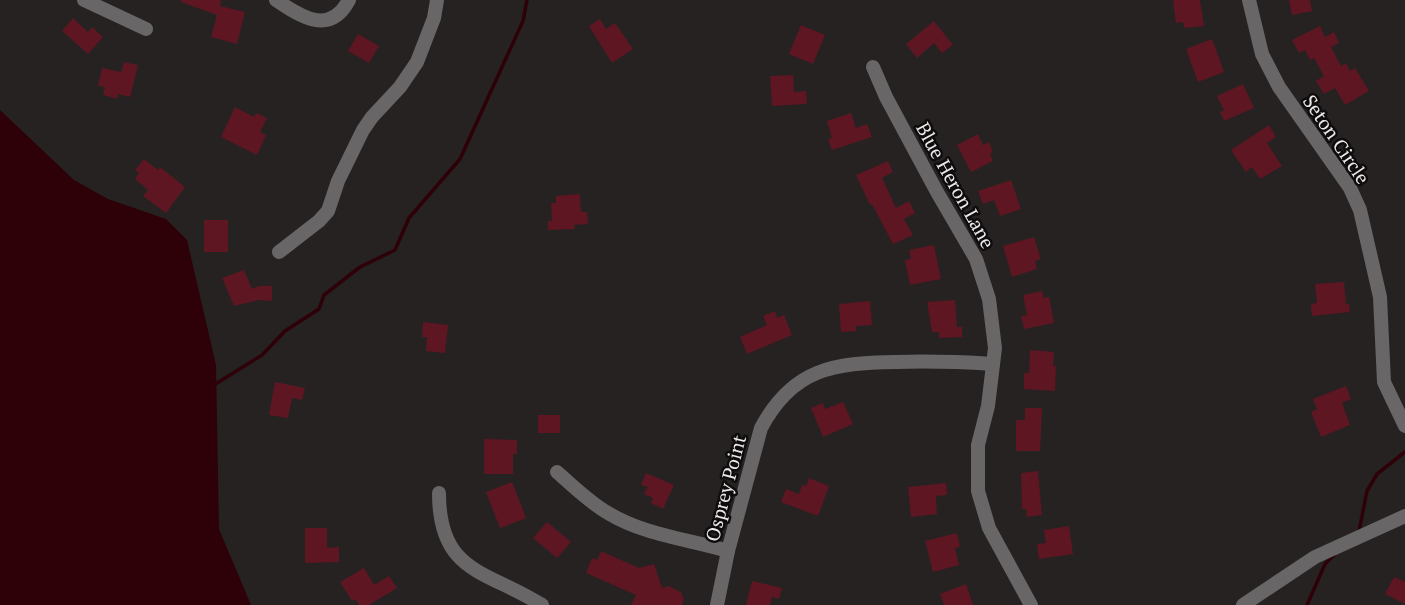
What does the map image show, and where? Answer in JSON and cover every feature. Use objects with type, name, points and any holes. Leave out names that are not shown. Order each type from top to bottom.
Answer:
[{"type":"street","points":[[84,0],[146,29]]},
{"type":"street","points":[[276,0],[306,19],[321,21],[335,16],[349,0]]},
{"type":"street","points":[[279,252],[328,211],[338,181],[363,130],[400,87],[417,62],[434,18],[437,0]]},
{"type":"street","name":"Seton Circle","points":[[1249,0],[1262,54],[1279,87],[1350,188],[1360,210],[1380,297],[1384,382],[1405,426]]},
{"type":"street","name":"Blue Heron Lane","points":[[873,67],[930,180],[976,259],[993,315],[993,364],[988,406],[978,444],[978,491],[992,535],[1031,605]]},
{"type":"street","name":"Osprey Point","points":[[717,605],[728,551],[761,428],[770,411],[802,381],[822,370],[847,363],[993,364]]},
{"type":"street","points":[[557,472],[618,519],[658,534],[728,551]]},
{"type":"street","points":[[439,493],[442,527],[458,556],[475,572],[542,605]]},
{"type":"street","points":[[1243,605],[1315,557],[1405,516]]},
{"type":"shaded area","points":[[0,110],[74,180],[108,199],[166,219],[187,240],[216,365],[219,529],[251,605],[0,605]]},
{"type":"building","points":[[181,0],[221,0],[220,6],[245,12],[237,44],[211,37],[217,15]]},
{"type":"building","points":[[1173,0],[1200,0],[1204,26],[1184,28],[1183,22],[1176,23]]},
{"type":"building","points":[[1289,0],[1310,0],[1312,11],[1292,15]]},
{"type":"building","points":[[73,18],[88,32],[92,27],[103,37],[88,54],[62,31]]},
{"type":"building","points":[[600,19],[606,29],[615,23],[633,49],[612,63],[589,26]]},
{"type":"building","points":[[934,21],[953,45],[942,53],[934,43],[917,58],[906,44]]},
{"type":"building","points":[[801,25],[825,35],[813,64],[789,54]]},
{"type":"building","points":[[1320,26],[1325,37],[1334,32],[1339,43],[1331,47],[1341,66],[1346,63],[1350,71],[1355,68],[1369,91],[1345,105],[1335,88],[1324,94],[1316,81],[1324,76],[1314,58],[1310,60],[1305,50],[1299,53],[1292,40]]},
{"type":"building","points":[[358,34],[379,46],[369,63],[348,51]]},
{"type":"building","points":[[1212,39],[1224,72],[1198,82],[1186,49]]},
{"type":"building","points":[[124,62],[138,65],[130,97],[118,94],[117,99],[103,95],[105,87],[98,86],[102,68],[121,72]]},
{"type":"building","points":[[793,75],[794,92],[806,91],[807,104],[772,106],[770,76]]},
{"type":"building","points":[[1243,84],[1254,108],[1224,121],[1220,112],[1224,110],[1217,96]]},
{"type":"building","points":[[235,107],[254,117],[256,113],[267,118],[260,132],[266,135],[257,155],[221,137]]},
{"type":"building","points":[[851,113],[856,128],[867,124],[872,137],[832,150],[827,121]]},
{"type":"building","points":[[1269,125],[1276,137],[1267,143],[1282,166],[1260,179],[1252,167],[1246,172],[1231,150]]},
{"type":"building","points":[[978,134],[983,145],[989,142],[993,161],[971,172],[957,145]]},
{"type":"building","points":[[144,159],[158,170],[160,167],[185,187],[166,213],[143,196],[148,190],[135,179],[139,173],[135,170]]},
{"type":"building","points":[[888,161],[893,172],[882,178],[896,208],[909,201],[915,213],[904,219],[913,235],[893,244],[856,175]]},
{"type":"building","points":[[1011,180],[1021,209],[1000,216],[994,200],[983,204],[978,191]]},
{"type":"building","points":[[580,194],[581,212],[587,212],[588,224],[574,225],[575,229],[548,230],[548,221],[552,221],[551,203],[556,203],[556,196]]},
{"type":"building","points":[[204,220],[228,220],[228,252],[204,252]]},
{"type":"building","points":[[1034,237],[1041,259],[1035,261],[1037,269],[1012,277],[1003,246]]},
{"type":"building","points":[[934,245],[941,279],[910,285],[905,260],[911,259],[909,250]]},
{"type":"building","points":[[244,270],[252,289],[272,286],[272,301],[259,300],[234,306],[222,278]]},
{"type":"building","points":[[1344,282],[1346,304],[1349,304],[1350,312],[1312,316],[1311,304],[1317,303],[1315,284]]},
{"type":"building","points":[[1042,291],[1044,298],[1049,297],[1054,323],[1024,329],[1021,316],[1027,315],[1023,295]]},
{"type":"building","points":[[955,300],[957,327],[962,327],[962,337],[939,338],[939,332],[932,332],[927,302]]},
{"type":"building","points":[[870,301],[872,325],[856,326],[856,331],[841,332],[839,304]]},
{"type":"building","points":[[775,311],[777,318],[784,315],[792,335],[747,354],[740,337],[767,325],[763,316]]},
{"type":"building","points":[[423,322],[448,325],[445,353],[426,351],[427,337],[422,337]]},
{"type":"building","points":[[1030,350],[1054,352],[1055,391],[1024,389],[1024,373],[1029,373]]},
{"type":"building","points":[[275,382],[305,388],[302,400],[292,398],[288,418],[269,415]]},
{"type":"building","points":[[1346,386],[1351,399],[1342,403],[1350,425],[1321,437],[1311,412],[1317,409],[1313,399]]},
{"type":"building","points":[[843,402],[853,424],[823,437],[811,408],[823,403],[825,409]]},
{"type":"building","points":[[1025,408],[1042,408],[1040,451],[1016,451],[1016,420],[1025,420]]},
{"type":"building","points":[[538,415],[560,415],[560,433],[538,433]]},
{"type":"building","points":[[484,439],[517,440],[517,454],[513,454],[513,474],[484,474]]},
{"type":"building","points":[[1038,471],[1042,515],[1027,517],[1026,509],[1022,509],[1021,473]]},
{"type":"building","points":[[646,473],[674,485],[663,509],[651,503],[653,498],[644,494],[648,487],[641,485]]},
{"type":"building","points":[[809,478],[829,486],[818,516],[781,502],[786,489],[799,494],[802,485],[806,486]]},
{"type":"building","points":[[512,482],[526,518],[500,528],[486,492]]},
{"type":"building","points":[[946,483],[947,495],[936,496],[937,514],[911,517],[908,487]]},
{"type":"building","points":[[547,522],[571,542],[557,558],[533,538]]},
{"type":"building","points":[[1069,526],[1073,554],[1039,559],[1037,544],[1046,543],[1044,530]]},
{"type":"building","points":[[305,528],[327,528],[327,548],[339,547],[339,562],[305,563]]},
{"type":"building","points":[[957,533],[960,547],[955,548],[959,565],[933,572],[925,541]]},
{"type":"building","points":[[601,551],[639,568],[654,564],[662,588],[668,586],[681,592],[684,600],[682,605],[631,605],[636,595],[586,573],[592,558],[597,560]]},
{"type":"building","points":[[364,568],[374,585],[389,576],[397,588],[369,605],[359,605],[355,599],[352,601],[340,582]]},
{"type":"building","points":[[1394,577],[1405,582],[1405,604],[1385,594]]},
{"type":"building","points":[[752,581],[782,588],[779,599],[772,597],[770,605],[746,605]]},
{"type":"building","points":[[966,584],[973,605],[944,605],[940,594]]},
{"type":"waterway","points":[[214,385],[262,355],[285,331],[319,309],[324,295],[360,267],[395,250],[409,218],[460,159],[523,21],[527,0]]},
{"type":"waterway","points":[[1359,531],[1367,491],[1377,474],[1405,452]]},
{"type":"waterway","points":[[1307,605],[1325,564],[1334,555]]}]
